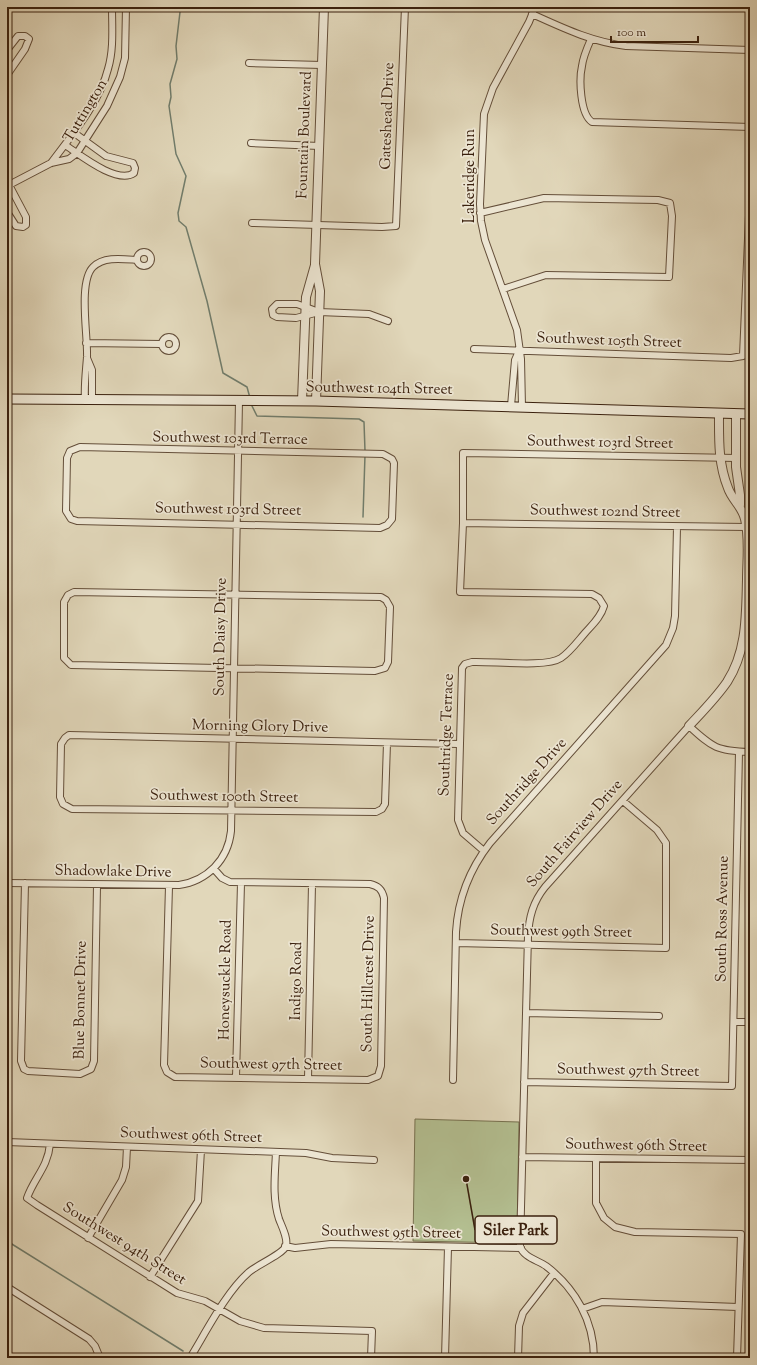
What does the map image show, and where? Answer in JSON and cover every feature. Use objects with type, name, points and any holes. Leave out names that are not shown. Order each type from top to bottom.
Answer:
[{"type":"main road","name":"Southwest 104th Street","points":[[7,399],[316,401],[750,414]]},
{"type":"street","name":"Tuttington","points":[[51,163],[65,145],[96,97],[109,68],[112,40],[112,7]]},
{"type":"street","name":"Tuttington","points":[[8,184],[51,163],[69,159],[77,153],[85,141],[107,106],[120,77],[125,58],[126,7]]},
{"type":"street","name":"Fountain Boulevard","points":[[316,401],[320,291],[315,264],[324,7]]},
{"type":"street","name":"Gateshead Drive","points":[[316,225],[396,226],[405,7]]},
{"type":"street","name":"Lakeridge Run","points":[[522,407],[521,359],[516,325],[485,240],[480,213],[484,114],[493,88],[535,7]]},
{"type":"street","points":[[532,14],[591,39],[626,46],[750,50]]},
{"type":"street","points":[[7,50],[18,36],[25,36],[28,39],[25,49],[7,75]]},
{"type":"street","points":[[591,39],[582,66],[581,81],[585,114],[592,122],[750,127]]},
{"type":"street","points":[[249,63],[322,65]]},
{"type":"street","points":[[65,145],[108,172],[124,175],[134,173],[135,168],[133,163],[106,156],[73,132]]},
{"type":"street","points":[[251,143],[319,146]]},
{"type":"street","points":[[7,212],[16,226],[21,227],[26,225],[26,217],[8,184]]},
{"type":"street","name":"Southwest 105th Street","points":[[474,349],[731,358],[743,356],[750,192]]},
{"type":"street","points":[[480,213],[544,198],[658,200],[670,203],[672,216],[669,277],[546,275],[503,289]]},
{"type":"street","points":[[252,223],[316,225]]},
{"type":"street","points":[[88,400],[86,287],[89,272],[94,265],[107,260],[137,260]]},
{"type":"street","name":"Fountain Boulevard","points":[[302,401],[306,290],[315,264]]},
{"type":"street","points":[[319,312],[305,306],[281,303],[275,305],[272,309],[273,314],[277,317],[296,318],[319,312],[369,314],[388,321]]},
{"type":"street","points":[[86,343],[161,344]]},
{"type":"street","name":"Lakeridge Run","points":[[511,406],[515,360],[519,351]]},
{"type":"street","name":"South Daisy Drive","points":[[214,870],[228,844],[231,811],[238,452],[243,401]]},
{"type":"street","name":"South Fairview Drive","points":[[719,413],[720,458],[728,489],[732,498],[740,504]]},
{"type":"street","name":"South Fairview Drive","points":[[521,1248],[528,944],[531,913],[538,897],[727,683],[737,664],[742,647],[746,622],[746,527],[740,504],[736,458],[736,414]]},
{"type":"street","name":"Southwest 103rd Terrace","points":[[69,517],[66,506],[67,458],[70,451],[80,447],[238,452],[383,454],[390,457],[394,463],[393,516],[387,525]]},
{"type":"street","name":"Southwest 103rd Street","points":[[463,523],[463,453],[736,458]]},
{"type":"street","name":"Southwest 103rd Street","points":[[69,517],[77,521],[380,528],[387,525]]},
{"type":"street","name":"Southwest 102nd Street","points":[[463,523],[746,527]]},
{"type":"street","name":"Southridge Terrace","points":[[463,523],[460,592],[592,594],[600,598],[604,606],[596,621],[566,654],[559,659],[545,662],[472,662],[463,666],[460,677],[457,811],[459,825],[470,840],[484,851]]},
{"type":"street","name":"Southridge Drive","points":[[453,1080],[456,943],[458,914],[464,886],[484,851],[666,645],[671,633],[675,616],[677,527]]},
{"type":"street","points":[[78,591],[235,595],[377,597],[388,601],[391,612],[389,657],[386,666],[375,671],[74,665],[66,661],[63,653],[64,602],[68,594],[78,591]]},
{"type":"street","points":[[689,726],[717,748],[739,752],[750,752]]},
{"type":"street","name":"Morning Glory Drive","points":[[65,806],[60,797],[61,747],[63,739],[71,735],[458,744]]},
{"type":"street","name":"Southwest 100th Street","points":[[65,806],[72,809],[376,812],[382,809],[385,804],[387,742]]},
{"type":"street","name":"South Ross Avenue","points":[[732,1086],[739,752]]},
{"type":"street","name":"Southwest 99th Street","points":[[456,943],[666,948],[666,843],[657,830],[623,800]]},
{"type":"street","points":[[214,870],[227,881],[241,883],[312,884]]},
{"type":"street","name":"Shadowlake Drive","points":[[7,883],[169,886],[188,884],[214,870]]},
{"type":"street","name":"Blue Bonnet Drive","points":[[25,883],[21,1058],[23,1067],[31,1072],[80,1074],[88,1072],[94,1064],[96,885]]},
{"type":"street","name":"Honeysuckle Road","points":[[236,1077],[241,883]]},
{"type":"street","name":"South Hillcrest Drive","points":[[312,884],[370,884],[381,889],[384,898],[381,1066],[379,1075],[376,1078]]},
{"type":"street","name":"Indigo Road","points":[[308,1079],[312,884]]},
{"type":"street","name":"Southwest 97th Street","points":[[169,886],[164,1065],[167,1072],[175,1077],[368,1080],[376,1078]]},
{"type":"street","points":[[526,1013],[659,1016]]},
{"type":"street","points":[[734,1022],[750,1022]]},
{"type":"street","name":"Southwest 97th Street","points":[[524,1082],[732,1086]]},
{"type":"street","name":"Southwest 96th Street","points":[[7,1142],[276,1152],[374,1160]]},
{"type":"street","name":"Southwest 94th Street","points":[[50,1144],[47,1161],[31,1187],[27,1198],[88,1238],[181,1295],[205,1301],[240,1321],[258,1327],[372,1331],[371,1358]]},
{"type":"street","points":[[88,1238],[122,1180],[126,1167],[127,1147]]},
{"type":"street","points":[[150,1277],[198,1201],[201,1150]]},
{"type":"street","points":[[190,1358],[220,1310],[242,1279],[265,1261],[280,1253],[285,1246],[285,1238],[274,1203],[276,1152]]},
{"type":"street","name":"Southwest 96th Street","points":[[522,1157],[750,1160]]},
{"type":"street","points":[[596,1158],[596,1203],[604,1218],[615,1227],[636,1232],[741,1234],[737,1358]]},
{"type":"street","name":"Southwest 95th Street","points":[[285,1246],[295,1248],[331,1244],[521,1248]]},
{"type":"street","points":[[446,1358],[448,1247]]},
{"type":"street","points":[[521,1248],[525,1254],[554,1273],[572,1292],[582,1309],[591,1333],[594,1358]]},
{"type":"street","points":[[518,1358],[519,1326],[523,1314],[554,1273]]},
{"type":"street","points":[[7,1287],[89,1338],[95,1346],[100,1358]]},
{"type":"street","points":[[582,1309],[602,1302],[738,1307]]},
{"type":"green space","points":[[415,1119],[519,1122],[517,1237],[513,1243],[413,1241]]},
{"type":"waterway","points":[[178,7],[180,12],[176,46],[177,59],[170,84],[171,97],[169,106],[176,154],[186,176],[178,213],[179,221],[186,227],[207,301],[223,373],[247,387],[250,398]]},
{"type":"waterway","points":[[251,404],[257,416],[359,419],[364,422],[365,451]]},
{"type":"waterway","points":[[363,517],[365,455]]},
{"type":"waterway","points":[[7,1241],[183,1351]]},
{"type":"place","name":"Siler Park","points":[[466,1179]]}]
